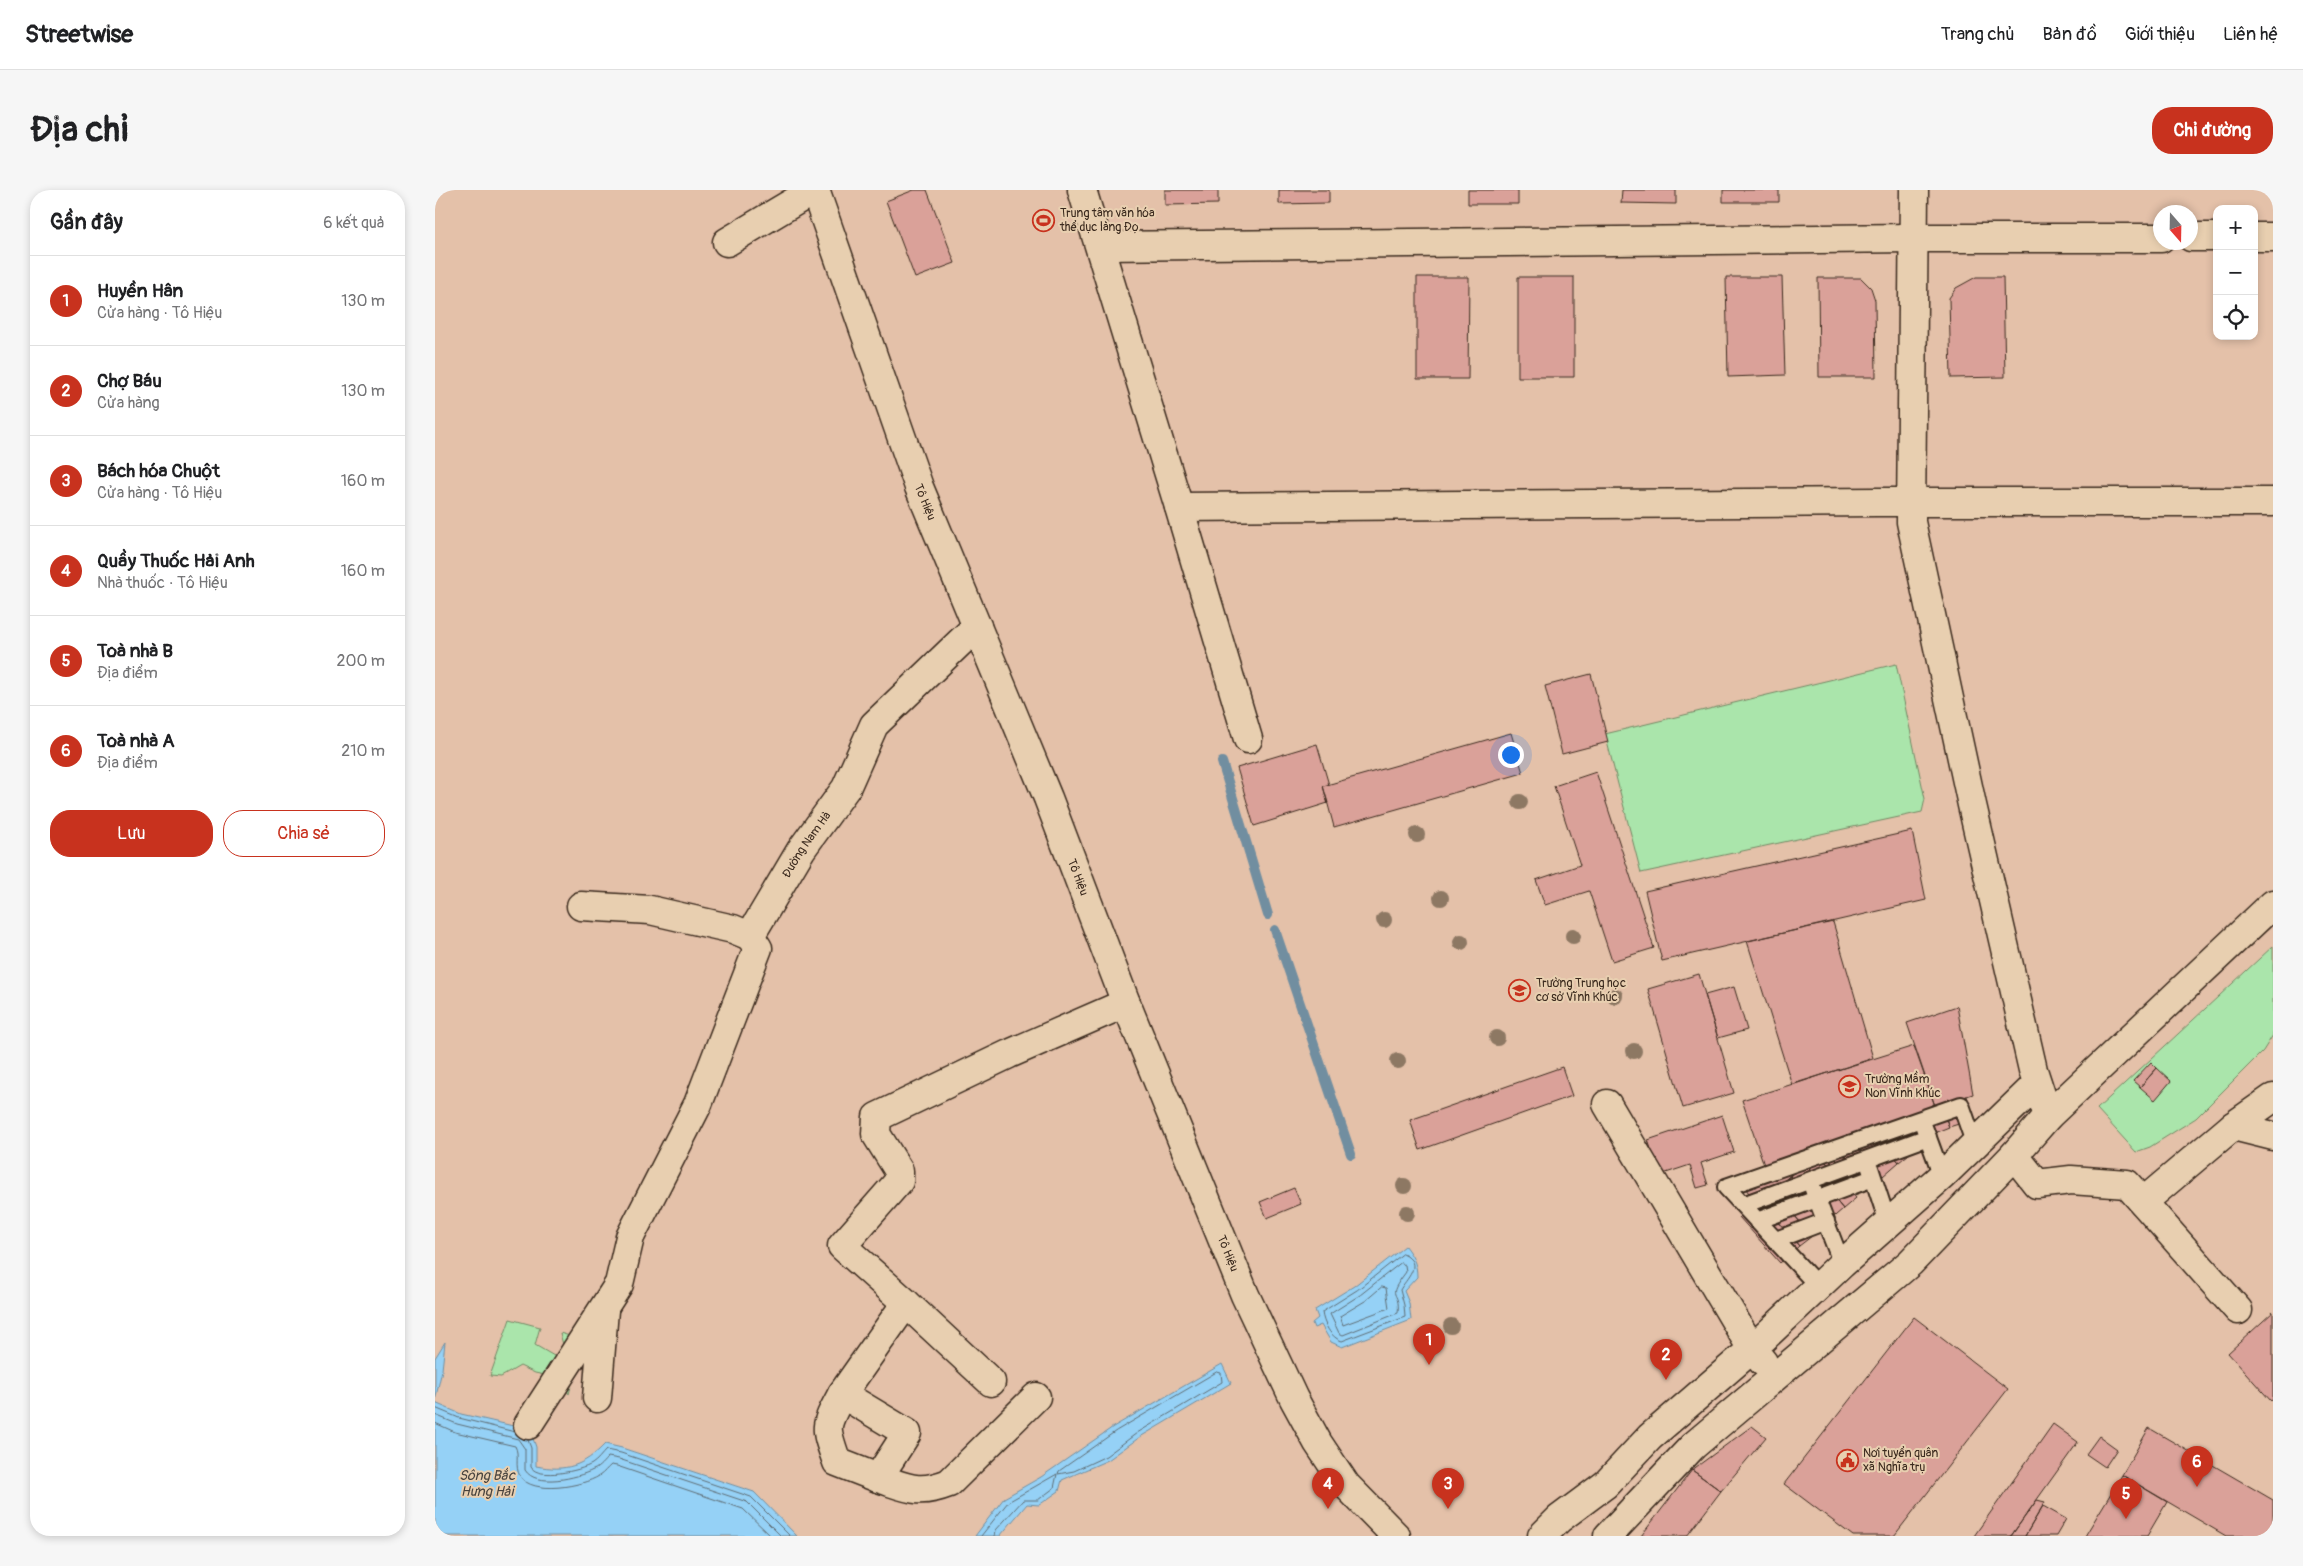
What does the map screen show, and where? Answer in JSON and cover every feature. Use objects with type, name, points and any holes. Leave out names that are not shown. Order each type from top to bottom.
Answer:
[{"type":"street","points":[[727,242],[814,190]]},
{"type":"street","name":"Tô Hiệu","points":[[814,190],[919,487],[1048,798],[1126,1003],[1245,1295],[1294,1399],[1346,1485],[1396,1536]]},
{"type":"street","points":[[1082,190],[1248,739]]},
{"type":"street","points":[[1914,190],[1911,522],[1965,777],[2037,1084],[2048,1116]]},
{"type":"street","points":[[2198,238],[2213,237]]},
{"type":"street","points":[[2258,237],[2273,237]]},
{"type":"street","points":[[1100,246],[1913,238],[2153,238]]},
{"type":"street","points":[[1179,507],[1911,502],[2273,502]]},
{"type":"street","name":"Đường Nam Hà","points":[[750,936],[801,850],[846,788],[875,725],[977,626]]},
{"type":"street","points":[[1608,1536],[1693,1446],[1776,1378],[1910,1262],[2014,1155],[2048,1116],[2273,904]]},
{"type":"street","points":[[528,1425],[619,1284],[630,1237],[698,1104],[758,948],[750,936],[733,929],[650,910],[581,906]]},
{"type":"street","points":[[991,1382],[842,1246],[899,1181],[899,1170],[876,1134],[877,1117],[1009,1054],[1126,1003]]},
{"type":"street","points":[[1542,1536],[1559,1519],[1606,1484],[1650,1437],[1752,1349],[1818,1286],[1942,1176],[2037,1084]]},
{"type":"street","points":[[2143,1202],[2233,1126],[2273,1098]]},
{"type":"street","points":[[1607,1104],[1752,1349],[1776,1378]]},
{"type":"street","points":[[2233,1126],[2273,1136]]},
{"type":"street","points":[[2014,1155],[2037,1184],[2071,1180],[2127,1184],[2239,1310]]},
{"type":"street","points":[[906,1303],[842,1394],[827,1423],[828,1437],[837,1462],[878,1478],[917,1490],[932,1490],[949,1483],[1036,1397]]},
{"type":"street","points":[[597,1398],[604,1307]]},
{"type":"street","points":[[842,1394],[907,1433],[878,1478]]},
{"type":"lane","points":[[1818,1286],[1726,1188],[1961,1105],[1975,1144]]},
{"type":"lane","points":[[1922,1119],[1942,1176]]},
{"type":"lane","points":[[1743,1205],[1928,1137]]},
{"type":"lane","points":[[1861,1140],[1888,1223]]},
{"type":"lane","points":[[1802,1161],[1843,1264]]},
{"type":"lane","points":[[1757,1220],[1873,1178]]},
{"type":"lane","points":[[1776,1240],[1827,1221]]},
{"type":"green space","points":[[1896,664],[1925,799],[1922,812],[1641,873],[1605,734]]},
{"type":"green space","points":[[2273,946],[2273,1035],[2263,1051],[2196,1118],[2150,1147],[2136,1152],[2097,1109]],"holes":[[[2150,1063],[2171,1081],[2154,1100]]]},
{"type":"green space","points":[[510,1319],[540,1327],[535,1345],[568,1364],[560,1333],[583,1340],[569,1394],[559,1378],[535,1373],[520,1366],[501,1377],[490,1376]]},
{"type":"water","points":[[1405,1246],[1414,1260],[1417,1272],[1417,1277],[1404,1291],[1409,1303],[1411,1320],[1342,1347],[1331,1342],[1321,1325],[1314,1328],[1312,1323],[1318,1318],[1315,1310],[1354,1286]]},
{"type":"water","points":[[445,1342],[442,1370],[435,1401],[435,1358]]},
{"type":"water","points":[[1222,1364],[1231,1383],[1140,1437],[1108,1460],[1062,1480],[1059,1491],[1039,1505],[1027,1504],[1000,1536],[975,1536],[1004,1498],[1041,1477],[1113,1427]]},
{"type":"water","name":"Sông Bắc Hưng Hải","points":[[435,1403],[461,1414],[522,1428],[531,1433],[536,1447],[536,1466],[556,1468],[574,1465],[590,1458],[605,1444],[754,1492],[797,1536],[435,1536]]},
{"type":"building","points":[[914,190],[927,190],[955,263],[915,278],[886,201]]},
{"type":"building","points":[[1165,190],[1218,190],[1218,204],[1165,205]]},
{"type":"building","points":[[1279,190],[1329,190],[1329,203],[1279,204]]},
{"type":"building","points":[[1468,190],[1518,190],[1518,204],[1468,204]]},
{"type":"building","points":[[1622,190],[1676,190],[1676,204],[1621,203]]},
{"type":"building","points":[[1723,190],[1779,190],[1779,202],[1723,202]]},
{"type":"building","points":[[1417,277],[1469,277],[1468,379],[1417,379]]},
{"type":"building","points":[[1518,277],[1574,277],[1574,377],[1518,377]]},
{"type":"building","points":[[1726,277],[1782,277],[1785,375],[1728,377]]},
{"type":"building","points":[[1976,277],[2003,277],[2005,377],[1951,378],[1949,298],[1956,288]]},
{"type":"building","points":[[1818,278],[1861,278],[1871,288],[1875,300],[1876,377],[1819,377]]},
{"type":"building","points":[[1591,674],[1608,742],[1562,754],[1545,686]]},
{"type":"building","points":[[1511,733],[1523,773],[1334,827],[1323,786]]},
{"type":"building","points":[[1317,744],[1329,785],[1323,786],[1328,803],[1254,826],[1237,768]]},
{"type":"building","points":[[1596,772],[1654,948],[1612,961],[1589,891],[1545,905],[1536,880],[1580,865],[1554,786]]},
{"type":"building","points":[[1912,831],[1926,900],[1662,961],[1645,891]]},
{"type":"building","points":[[1833,922],[1873,1058],[1792,1085],[1747,941]]},
{"type":"building","points":[[1699,974],[1734,1093],[1683,1108],[1648,989]]},
{"type":"building","points":[[1734,987],[1747,1030],[1718,1038],[1705,995]]},
{"type":"building","points":[[1957,1006],[1973,1094],[1935,1106],[1907,1023]]},
{"type":"building","points":[[1914,1046],[1935,1106],[1764,1165],[1742,1100]]},
{"type":"building","points":[[2151,1062],[2157,1068],[2140,1087],[2133,1081]]},
{"type":"building","points":[[1562,1067],[1572,1096],[1420,1150],[1410,1120]]},
{"type":"building","points":[[2157,1068],[2171,1081],[2155,1100],[2140,1087]]},
{"type":"building","points":[[1967,1096],[1975,1119],[1949,1127],[1941,1105]]},
{"type":"building","points":[[1941,1105],[1949,1127],[1934,1133],[1918,1112]]},
{"type":"building","points":[[1722,1115],[1734,1152],[1701,1163],[1708,1185],[1697,1188],[1690,1165],[1660,1175],[1648,1140]]},
{"type":"building","points":[[1900,1126],[1918,1147],[1899,1162],[1881,1141]]},
{"type":"building","points":[[1881,1141],[1899,1162],[1883,1176],[1865,1155]]},
{"type":"building","points":[[1881,1141],[1865,1155],[1856,1145]]},
{"type":"building","points":[[1856,1145],[1862,1152],[1851,1161],[1838,1151]]},
{"type":"building","points":[[1838,1151],[1847,1156],[1832,1169],[1821,1157]]},
{"type":"building","points":[[1821,1157],[1829,1165],[1816,1176],[1805,1163]]},
{"type":"building","points":[[1805,1163],[1843,1209],[1828,1222],[1790,1176]]},
{"type":"building","points":[[1829,1165],[1856,1198],[1843,1209],[1816,1176]]},
{"type":"building","points":[[1794,1172],[1773,1190],[1782,1201],[1770,1211],[1759,1200],[1756,1203],[1746,1189]]},
{"type":"building","points":[[1790,1176],[1828,1222],[1812,1236],[1773,1190]]},
{"type":"building","points":[[1294,1188],[1301,1204],[1267,1218],[1260,1202]]},
{"type":"building","points":[[1759,1200],[1799,1246],[1780,1263],[1739,1217]]},
{"type":"building","points":[[1782,1201],[1812,1236],[1799,1246],[1770,1211]]},
{"type":"building","points":[[2273,1312],[2273,1399],[2271,1401],[2228,1353]]},
{"type":"building","points":[[1914,1317],[2008,1389],[1894,1536],[1853,1536],[1784,1484]]},
{"type":"building","points":[[2053,1424],[2078,1442],[2011,1536],[1974,1536]]},
{"type":"building","points":[[1752,1426],[1766,1437],[1721,1491],[1692,1470]]},
{"type":"building","points":[[2149,1428],[2273,1500],[2273,1536],[2226,1536],[2122,1475]]},
{"type":"building","points":[[2099,1436],[2117,1449],[2105,1467],[2086,1454]]},
{"type":"building","points":[[1692,1470],[1721,1491],[1687,1536],[1641,1536]]},
{"type":"building","points":[[2122,1475],[2167,1502],[2147,1536],[2085,1536]]},
{"type":"building","points":[[2037,1500],[2045,1502],[2025,1536],[2011,1536]]},
{"type":"building","points":[[2043,1506],[2066,1519],[2056,1536],[2025,1536]]},
{"type":"waterway","points":[[1222,762],[1268,915]]},
{"type":"waterway","points":[[1275,930],[1351,1154]]},
{"type":"place","name":"Trung tâm văn hóa thể dục làng Đọ","points":[[1044,220]]},
{"type":"place","name":"Trường Trung học cơ sở Vĩnh Khúc","points":[[1520,990]]},
{"type":"place","name":"Trường Mầm Non Vĩnh Khúc","points":[[1849,1086]]},
{"type":"place","name":"Huyền Hân","points":[[1429,1365]]},
{"type":"place","name":"Chợ Báu","points":[[1666,1380]]},
{"type":"place","name":"Nơi tuyển quân xã Nghĩa trụ","points":[[1847,1460]]},
{"type":"place","name":"Toà nhà A","points":[[2197,1487]]},
{"type":"place","name":"Quầy Thuốc Hải Anh","points":[[1328,1509]]},
{"type":"place","name":"Bách hóa Chuột","points":[[1448,1509]]},
{"type":"place","name":"Toà nhà B","points":[[2126,1519]]}]
